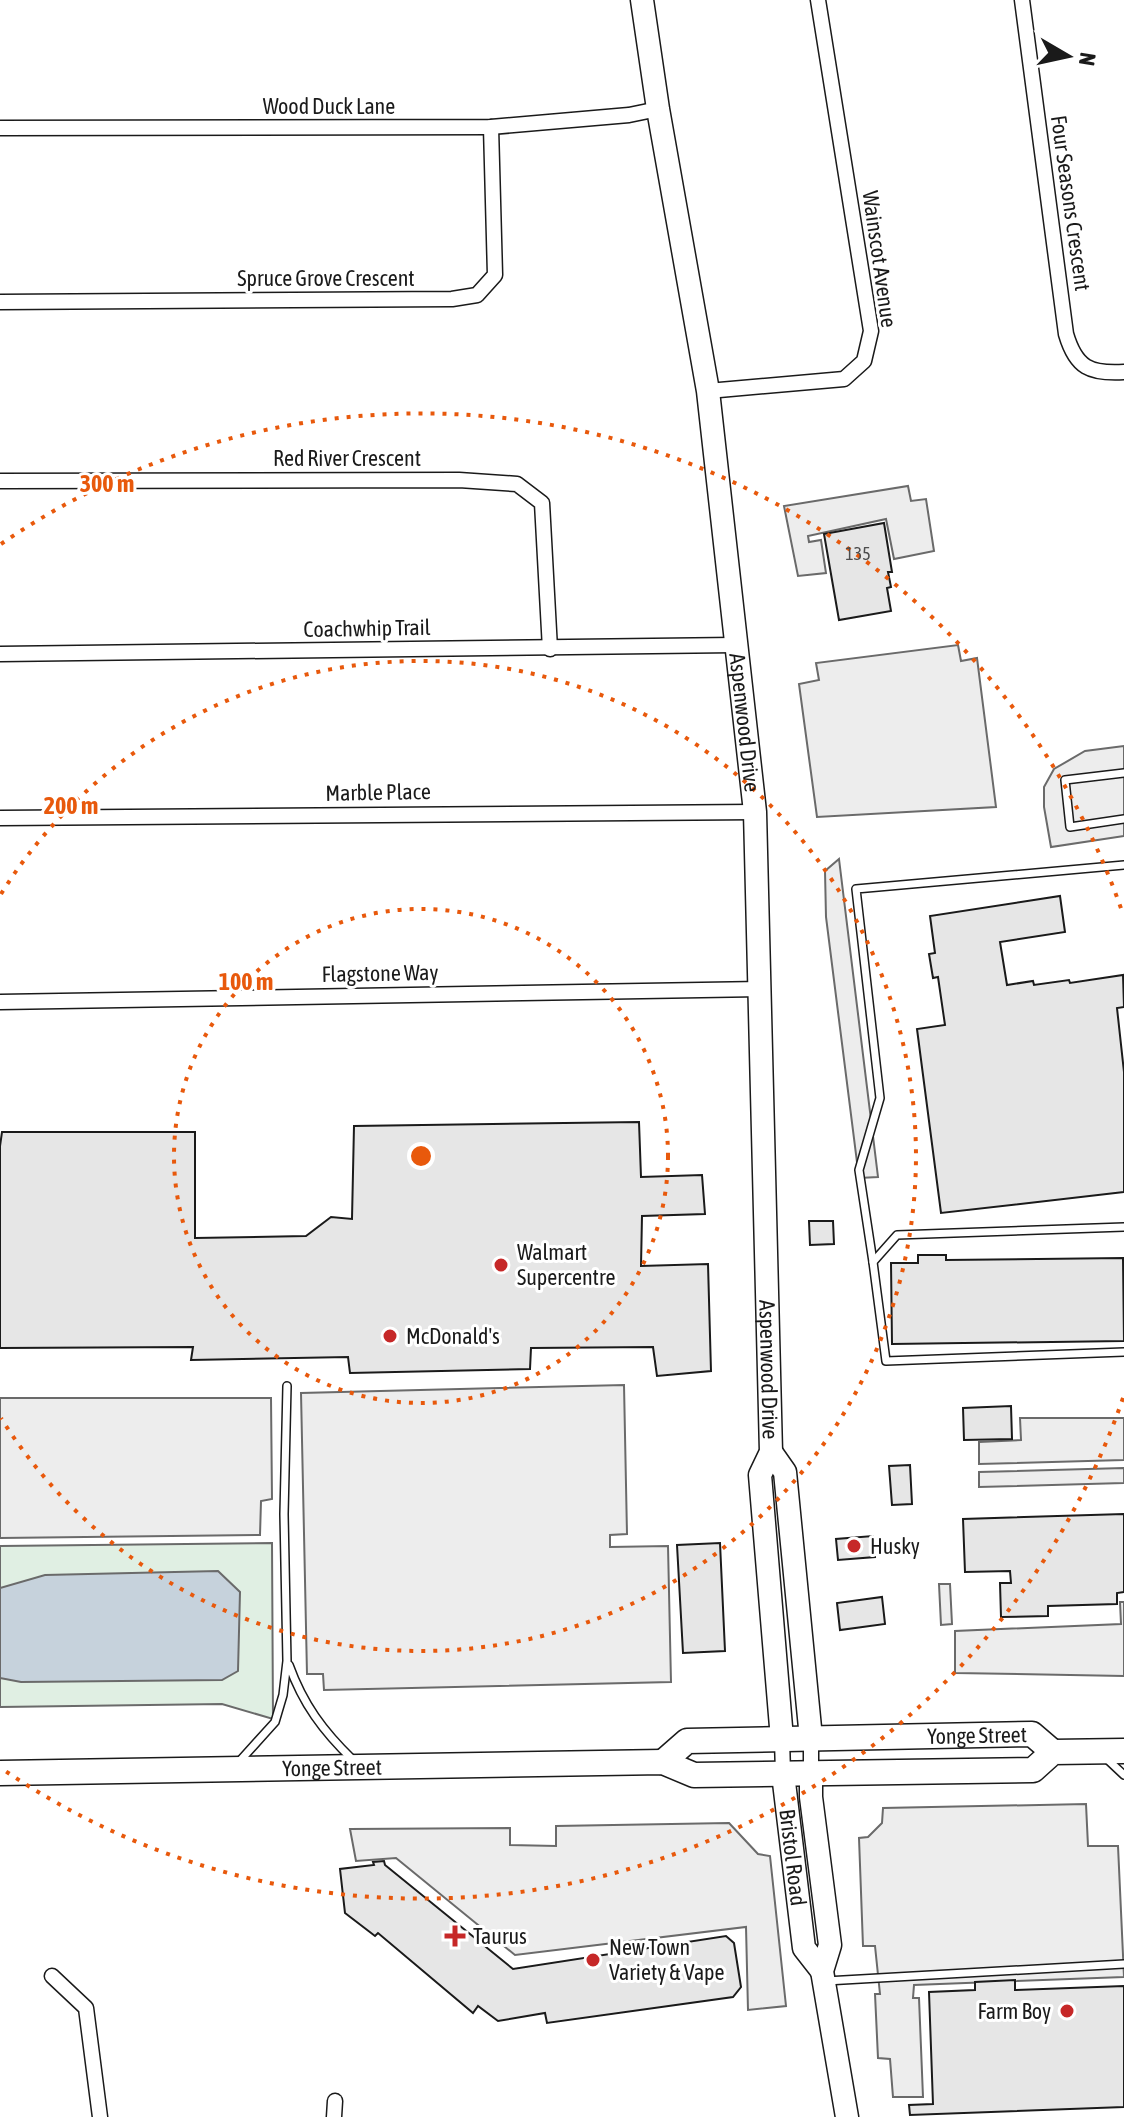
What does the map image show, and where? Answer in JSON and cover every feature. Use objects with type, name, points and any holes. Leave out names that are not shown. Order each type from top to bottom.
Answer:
[{"type":"main road","name":"Yonge Street","points":[[663,1762],[687,1741],[811,1738],[1032,1734],[1053,1752],[1124,1751]]},
{"type":"main road","name":"Yonge Street","points":[[0,1773],[663,1762],[694,1775],[1033,1770],[1053,1752]]},
{"type":"street","name":"Aspenwood Drive","points":[[642,0],[708,391],[755,812],[771,1452],[760,1475],[782,1739]]},
{"type":"street","name":"Wainscot Avenue","points":[[708,391],[844,379],[864,361],[871,331],[818,0]]},
{"type":"street","name":"Four Seasons Crescent","points":[[1022,0],[1066,334],[1072,353],[1086,368],[1124,372]]},
{"type":"street","name":"Wood Duck Lane","points":[[0,128],[491,127],[629,115],[658,109]]},
{"type":"street","name":"Spruce Grove Crescent","points":[[0,302],[452,299],[477,295],[495,275],[491,127]]},
{"type":"street","name":"Red River Crescent","points":[[0,481],[459,480],[517,484],[542,503],[550,649]]},
{"type":"street","name":"Coachwhip Trail","points":[[0,654],[735,645]]},
{"type":"street","name":"Marble Place","points":[[0,818],[755,812]]},
{"type":"street","name":"Flagstone Way","points":[[0,1002],[761,989]]},
{"type":"street","name":"Aspenwood Drive","points":[[771,1452],[785,1472],[811,1738]]},
{"type":"street","name":"Bristol Road","points":[[811,1738],[811,1797],[830,1945],[823,1976],[847,2117]]},
{"type":"street","name":"Bristol Road","points":[[782,1739],[783,1774],[804,1948],[823,1976]]},
{"type":"street","points":[[52,1976],[86,2008],[100,2117]]},
{"type":"street","points":[[334,2117],[335,2101]]},
{"type":"lane","points":[[1124,773],[1065,780],[1070,827],[1124,819]]},
{"type":"lane","points":[[1124,865],[856,889],[880,1098],[859,1170],[886,1361],[1124,1352]]},
{"type":"lane","points":[[873,1262],[897,1235],[1124,1227]]},
{"type":"lane","points":[[232,1769],[275,1722],[283,1695],[287,1661],[284,1514],[287,1386]]},
{"type":"lane","points":[[287,1661],[300,1696],[332,1740],[360,1767]]},
{"type":"lane","points":[[1099,1752],[1124,1775]]},
{"type":"lane","points":[[823,1976],[1124,1964]]},
{"type":"green space","points":[[272,1543],[273,1719],[222,1704],[0,1707],[0,1546]]},
{"type":"shaded area","points":[[908,486],[911,501],[926,499],[934,551],[894,559],[886,519],[808,536],[809,542],[821,540],[826,573],[798,576],[784,506]]},
{"type":"shaded area","points":[[958,645],[961,661],[977,658],[996,807],[817,817],[799,684],[819,680],[816,663]]},
{"type":"shaded area","points":[[1124,746],[1124,836],[1051,847],[1044,787],[1054,769],[1085,751]]},
{"type":"shaded area","points":[[839,859],[878,1177],[859,1178],[826,917],[825,871]]},
{"type":"shaded area","points":[[624,1385],[627,1534],[610,1535],[610,1547],[668,1546],[671,1682],[324,1690],[323,1674],[307,1674],[301,1393]]},
{"type":"shaded area","points":[[0,1398],[271,1398],[272,1499],[261,1501],[260,1535],[0,1538]]},
{"type":"shaded area","points":[[1020,1418],[1124,1418],[1124,1460],[979,1464],[979,1442],[1021,1440]]},
{"type":"shaded area","points":[[1124,1468],[1124,1483],[979,1487],[979,1472]]},
{"type":"shaded area","points":[[218,1571],[240,1592],[238,1671],[222,1680],[21,1682],[0,1678],[0,1588],[45,1575]]},
{"type":"shaded area","points":[[939,1584],[950,1584],[952,1624],[941,1625]]},
{"type":"shaded area","points":[[1120,1602],[1124,1602],[1124,1676],[955,1673],[955,1631],[1121,1624]]},
{"type":"shaded area","points":[[1086,1804],[1088,1846],[1118,1846],[1124,1977],[914,1985],[913,1998],[919,1998],[923,2097],[893,2097],[890,2059],[878,2058],[875,1994],[880,1994],[875,1946],[863,1946],[859,1838],[868,1837],[882,1823],[883,1808]]},
{"type":"shaded area","points":[[729,1823],[758,1854],[770,1856],[786,2006],[748,2010],[746,1927],[515,1955],[396,1858],[356,1861],[350,1829],[510,1828],[510,1845],[556,1846],[556,1826]]},
{"type":"building","points":[[884,523],[892,572],[888,572],[891,587],[887,588],[891,611],[839,620],[824,534]]},
{"type":"building","points":[[1060,896],[1065,932],[1000,942],[1007,985],[1033,981],[1034,985],[1069,980],[1070,983],[1123,975],[1124,1007],[1117,1008],[1124,1072],[1124,1192],[941,1213],[917,1029],[945,1025],[938,977],[933,978],[929,954],[935,953],[930,916]]},
{"type":"building","points":[[639,1122],[641,1177],[702,1175],[705,1214],[642,1216],[641,1266],[708,1264],[711,1371],[657,1376],[653,1347],[531,1348],[530,1369],[350,1373],[348,1357],[191,1360],[193,1347],[0,1348],[2,1132],[195,1132],[195,1238],[306,1236],[331,1217],[352,1219],[354,1126]]},
{"type":"building","points":[[809,1221],[833,1221],[834,1244],[810,1245]]},
{"type":"building","points":[[918,1255],[946,1255],[946,1260],[1123,1258],[1124,1341],[892,1344],[891,1263],[918,1263]]},
{"type":"building","points":[[1011,1406],[1012,1439],[964,1440],[963,1408]]},
{"type":"building","points":[[910,1465],[912,1504],[892,1505],[889,1466]]},
{"type":"building","points":[[1124,1514],[1124,1592],[1117,1593],[1117,1604],[1048,1606],[1048,1616],[1001,1617],[1000,1583],[1011,1583],[1010,1571],[965,1572],[963,1519]]},
{"type":"building","points":[[873,1536],[875,1557],[838,1560],[836,1539]]},
{"type":"building","points":[[720,1543],[725,1651],[683,1653],[677,1545]]},
{"type":"building","points":[[882,1597],[885,1624],[840,1630],[837,1603]]},
{"type":"building","points":[[384,1861],[385,1865],[513,1969],[726,1936],[734,1943],[741,1987],[733,1997],[547,2023],[545,2013],[498,2021],[478,2006],[473,2013],[378,1933],[375,1936],[345,1913],[340,1869]]},
{"type":"building","points":[[1015,1980],[1015,1990],[1124,1986],[1124,2107],[910,2115],[909,2105],[933,2104],[929,1992],[975,1990],[975,1982]]},
{"type":"place","name":"Walmart Supercentre","points":[[501,1265]]},
{"type":"place","name":"McDonald's","points":[[390,1336]]},
{"type":"place","name":"Husky","points":[[854,1546]]},
{"type":"place","name":"Taurus","points":[[455,1936]]},
{"type":"place","name":"New Town Variety & Vape","points":[[593,1960]]},
{"type":"place","name":"Farm Boy","points":[[1067,2011]]}]
